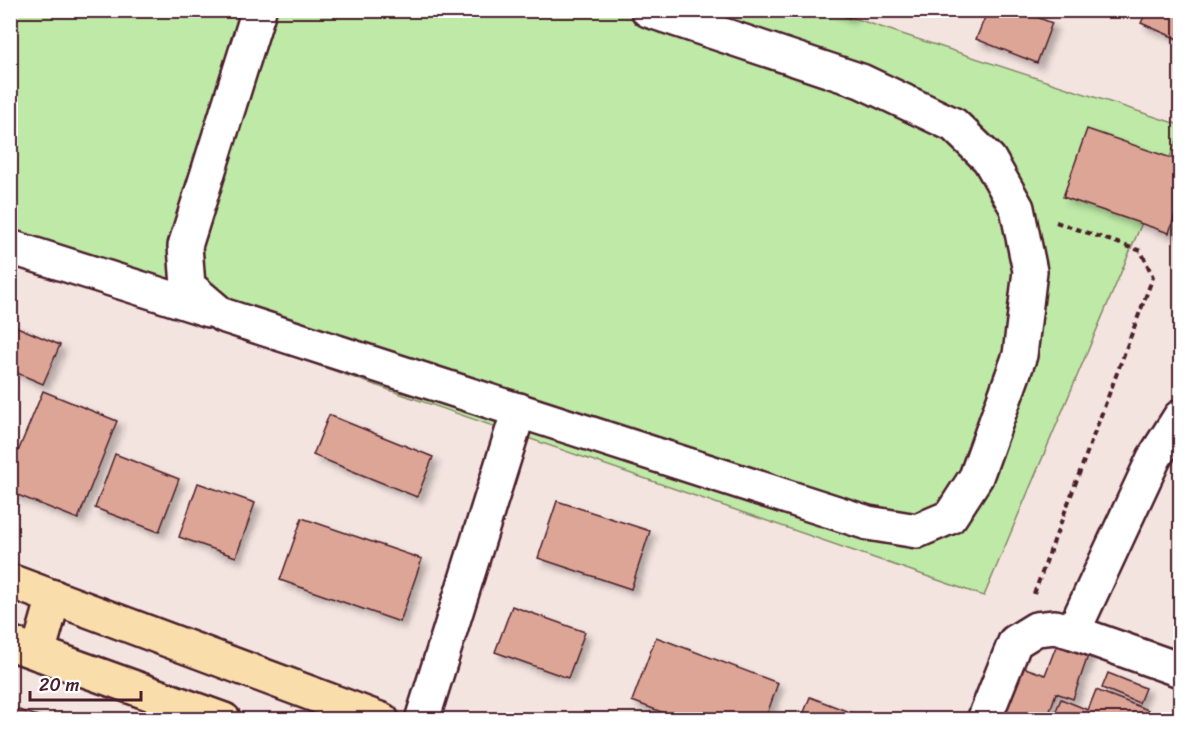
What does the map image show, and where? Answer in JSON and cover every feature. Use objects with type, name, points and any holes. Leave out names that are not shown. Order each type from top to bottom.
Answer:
[{"type":"highway","points":[[10,580],[382,720]]},
{"type":"highway","points":[[54,597],[24,648],[224,720]]},
{"type":"street","points":[[222,315],[188,286],[185,246],[259,10]]},
{"type":"street","points":[[10,247],[868,524],[917,531],[950,517],[976,477],[1020,355],[1030,271],[1017,208],[989,159],[954,125],[861,81],[648,10]]},
{"type":"street","points":[[422,720],[519,410]]},
{"type":"street","points":[[1073,632],[1154,458],[1180,417]]},
{"type":"street","points":[[984,720],[1015,642],[1036,629],[1055,627],[1073,632],[1180,670]]},
{"type":"path","points":[[1015,642],[1153,277],[1141,251],[1017,208]]},
{"type":"green space","points":[[11,11],[832,11],[1180,125],[1180,133],[984,596],[11,259]]},
{"type":"building","points":[[829,10],[852,10],[849,18]]},
{"type":"building","points":[[988,10],[1019,10],[1052,23],[1037,63],[976,39]]},
{"type":"building","points":[[1147,10],[1180,10],[1180,40],[1141,23]]},
{"type":"building","points":[[1087,129],[1180,161],[1180,199],[1169,233],[1063,197]]},
{"type":"building","points":[[10,324],[60,345],[43,384],[10,370]]},
{"type":"building","points":[[43,391],[117,421],[78,519],[10,492],[10,471]]},
{"type":"building","points":[[329,415],[433,457],[417,497],[313,455]]},
{"type":"building","points":[[115,454],[179,479],[159,532],[95,508]]},
{"type":"building","points":[[198,483],[255,503],[236,557],[179,537]]},
{"type":"building","points":[[557,501],[650,531],[631,589],[538,558]]},
{"type":"building","points":[[302,518],[422,559],[400,622],[280,580]]},
{"type":"building","points":[[512,606],[585,632],[568,678],[495,652]]},
{"type":"building","points":[[1060,636],[1091,647],[1073,699],[1056,693],[1047,720],[994,720],[1014,664],[1045,675]]},
{"type":"building","points":[[656,637],[778,683],[765,720],[683,720],[632,701]]},
{"type":"building","points":[[1108,673],[1145,688],[1139,703],[1102,688]]},
{"type":"building","points":[[1096,690],[1148,710],[1144,720],[1052,720],[1061,699],[1088,710]]},
{"type":"building","points":[[810,697],[870,720],[801,720]]},
{"type":"building","points":[[10,707],[47,719],[10,720]]},
{"type":"building","points":[[1150,713],[1169,720],[1148,720]]}]
